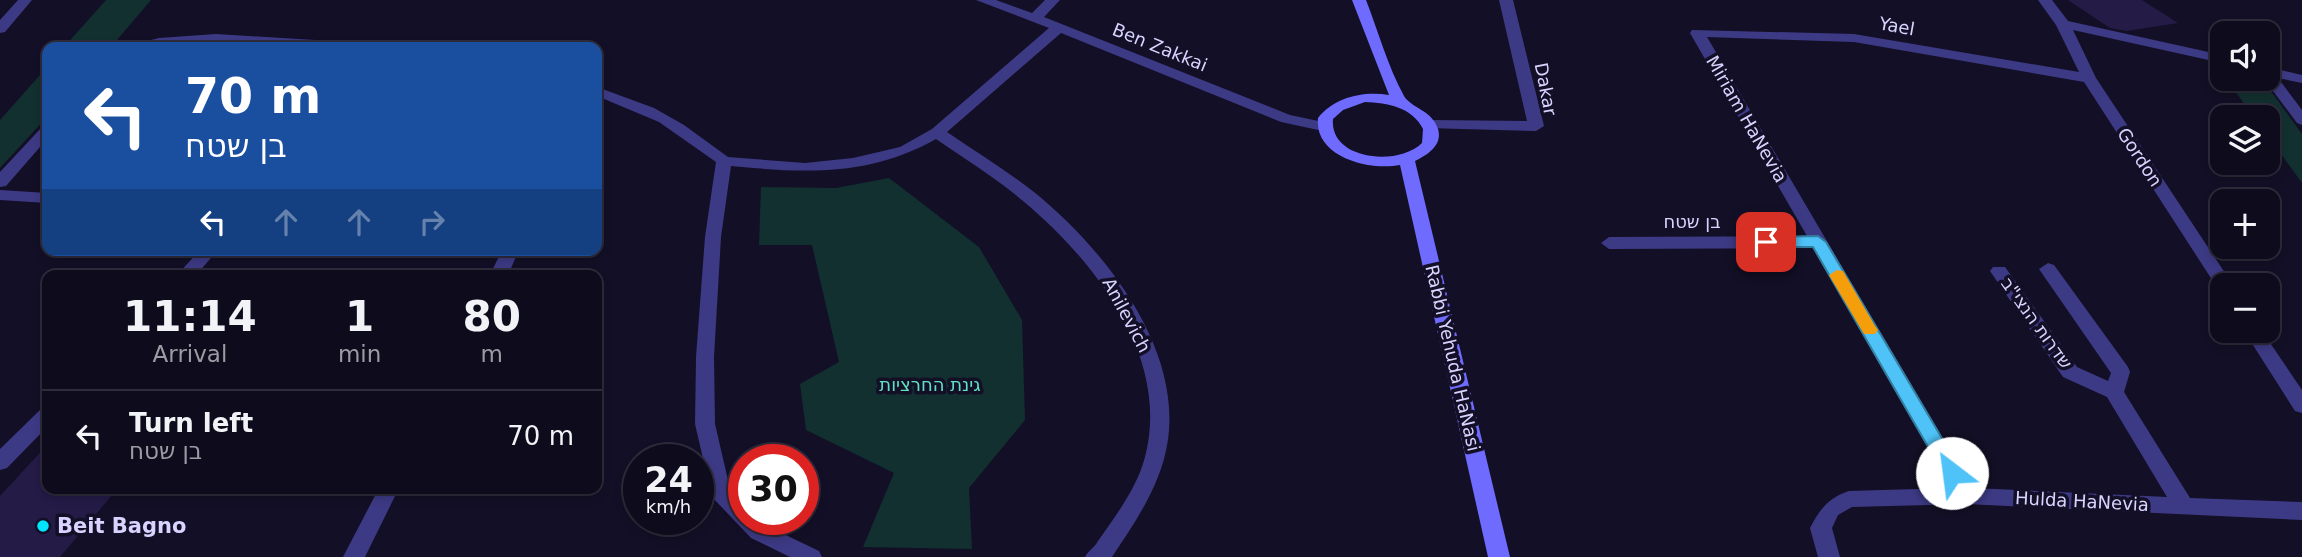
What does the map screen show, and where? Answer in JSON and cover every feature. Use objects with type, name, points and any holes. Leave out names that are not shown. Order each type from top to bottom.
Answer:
[{"type":"street","points":[[0,29],[25,0]]},
{"type":"street","name":"Ben Zakkai","points":[[983,0],[1059,27],[1286,118],[1323,126]]},
{"type":"street","points":[[1035,18],[1053,0]]},
{"type":"street","points":[[1359,0],[1399,102]]},
{"type":"street","name":"Dakar","points":[[1431,125],[1536,126],[1506,0]]},
{"type":"street","name":"Gordon","points":[[2045,0],[2063,24],[2089,78],[2216,273]]},
{"type":"street","points":[[2063,24],[2210,56]]},
{"type":"street","points":[[602,93],[625,100],[678,125],[724,161],[805,168],[853,163],[905,150],[937,132],[1059,27]]},
{"type":"street","name":"Yael","points":[[1697,33],[1854,38],[2089,78]]},
{"type":"street","name":"Miriam HaNevia","points":[[1697,33],[1966,496]]},
{"type":"street","points":[[162,42],[225,39],[277,42]]},
{"type":"street","points":[[2280,74],[2302,79]]},
{"type":"street","points":[[2280,89],[2302,120]]},
{"type":"street","points":[[1382,98],[1399,102],[1424,116],[1431,125],[1429,145],[1420,154],[1389,162],[1351,156],[1331,142],[1323,126],[1326,116],[1334,107],[1348,101],[1382,98]]},
{"type":"street","name":"Anilevich","points":[[937,132],[1031,198],[1097,263],[1123,303],[1149,356],[1162,408],[1156,456],[1138,500],[1101,555],[1096,557]]},
{"type":"street","points":[[0,182],[42,136]]},
{"type":"street","name":"Rabbi Yehuda HaNasi","points":[[1407,159],[1499,557]]},
{"type":"street","points":[[724,161],[713,237],[705,356],[705,424],[722,497],[728,503]]},
{"type":"street","points":[[0,195],[42,198]]},
{"type":"street","name":"בן שטח","points":[[1609,243],[1818,242]]},
{"type":"street","points":[[191,270],[205,256]]},
{"type":"street","points":[[2048,269],[2121,372],[2114,392],[2184,506]]},
{"type":"street","name":"שדרות הנצי\"ב","points":[[1999,271],[2070,372],[2114,392]]},
{"type":"street","points":[[2261,343],[2302,406]]},
{"type":"street","points":[[0,462],[42,420]]},
{"type":"street","points":[[354,557],[386,494]]},
{"type":"street","name":"Hulda HaNevia","points":[[1829,557],[1821,528],[1831,509],[1849,499],[1966,496],[2302,511]]},
{"type":"street","points":[[765,535],[811,557]]},
{"type":"green space","points":[[106,0],[151,0],[115,42],[68,42]]},
{"type":"green space","points":[[42,73],[42,122],[0,168],[0,120]]},
{"type":"green space","points":[[2235,91],[2271,91],[2302,134],[2302,183],[2280,153],[2280,105],[2245,105]]},
{"type":"green space","name":"גינת החרציות","points":[[889,178],[979,247],[1022,320],[1025,420],[969,488],[972,549],[863,547],[894,473],[806,430],[800,384],[839,362],[812,245],[759,245],[761,187],[836,188]]},
{"type":"building","points":[[2068,0],[2142,0],[2178,23],[2127,31],[2110,28]]},
{"type":"building","name":"Beit Bagno","points":[[42,450],[42,494],[113,494],[60,557],[0,557],[0,496]]},
{"type":"slow traffic","points":[[1837,275],[1869,330]]},
{"type":"place","name":"Beit Bagno","points":[[43,526]]},
{"type":"route","points":[[1766,242],[1818,242],[1952,473]]}]
